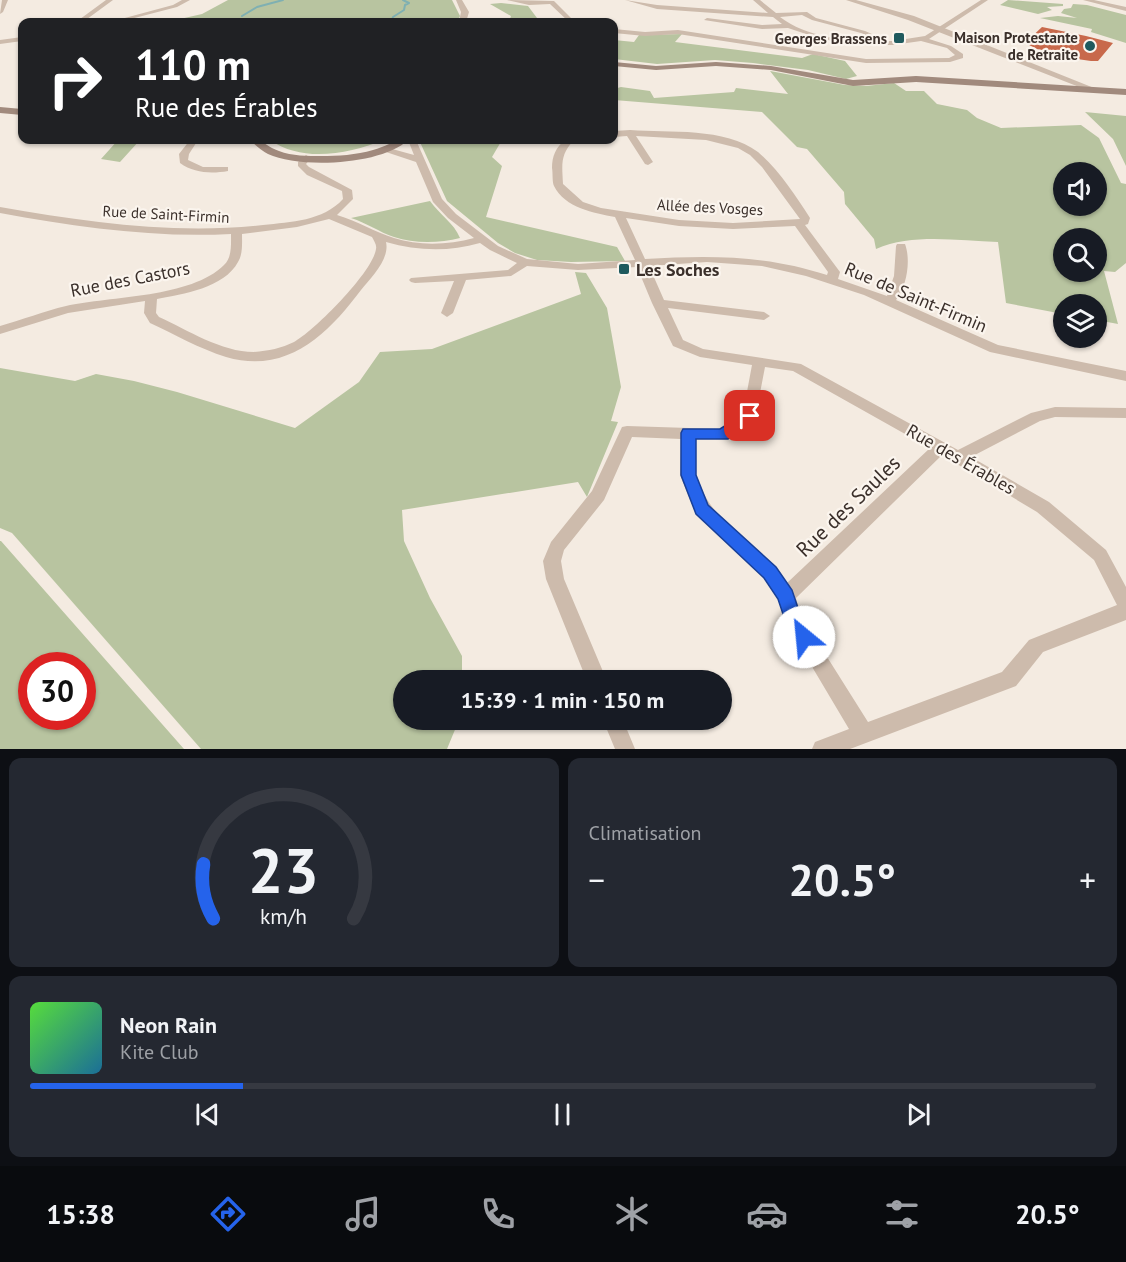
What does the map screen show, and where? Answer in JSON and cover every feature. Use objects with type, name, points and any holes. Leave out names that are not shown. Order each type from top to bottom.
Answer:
[{"type":"main road","points":[[618,64],[656,68],[716,64],[762,67],[853,83],[916,79],[1126,92]]},
{"type":"main road","points":[[0,111],[18,112]]},
{"type":"main road","points":[[261,144],[274,153],[306,158],[355,156],[394,145]]},
{"type":"street","points":[[0,12],[5,0]]},
{"type":"street","points":[[85,18],[110,0]]},
{"type":"street","points":[[128,18],[168,8],[186,0]]},
{"type":"street","points":[[459,0],[465,12],[464,18]]},
{"type":"street","points":[[510,0],[529,3],[552,2],[568,18]]},
{"type":"street","points":[[628,0],[676,10],[702,8],[775,15],[811,15],[814,19],[863,32],[885,42]]},
{"type":"street","points":[[756,0],[790,26]]},
{"type":"street","points":[[849,0],[892,11],[1095,90]]},
{"type":"street","points":[[920,39],[985,0]]},
{"type":"street","points":[[1086,0],[1126,9]]},
{"type":"street","points":[[618,31],[645,34],[678,32],[805,50],[866,62],[950,60],[960,56],[949,47],[920,39],[885,42],[843,40],[790,26],[762,27],[707,20]]},
{"type":"street","points":[[0,42],[18,40]]},
{"type":"street","points":[[630,133],[648,162]]},
{"type":"street","name":"Allée des Vosges","points":[[565,144],[561,147],[557,164],[558,185],[561,191],[579,204],[620,216],[733,226],[804,222],[805,218],[800,210],[753,153],[730,142],[714,139],[618,134]]},
{"type":"street","points":[[191,144],[184,154],[183,161],[188,165],[205,170],[225,169]]},
{"type":"street","name":"Rue de Saint-Firmin","points":[[414,144],[437,200],[452,216],[494,248],[525,262],[578,267],[726,259],[762,263],[832,280],[889,301],[995,350],[1126,376]]},
{"type":"street","points":[[394,145],[419,154]]},
{"type":"street","points":[[394,145],[407,154],[419,154]]},
{"type":"street","points":[[306,158],[301,164],[306,171],[334,181],[347,190],[348,199],[342,208],[330,216]]},
{"type":"street","name":"Rue de Saint-Firmin","points":[[0,210],[132,230],[237,232],[297,224],[330,216]]},
{"type":"street","points":[[330,216],[346,219],[376,235],[408,245],[429,247],[460,245],[481,239]]},
{"type":"street","points":[[620,216],[640,264]]},
{"type":"street","name":"Allée des Vosges","points":[[799,224],[834,272],[832,280]]},
{"type":"street","name":"Rue des Castors","points":[[0,330],[66,310],[196,286],[224,272],[236,255],[237,232]]},
{"type":"street","points":[[151,296],[150,313],[154,320],[228,353],[258,356],[287,350],[320,330],[362,280],[381,253],[381,243],[376,235]]},
{"type":"street","points":[[889,301],[896,294],[902,246]]},
{"type":"street","points":[[415,280],[511,273],[525,262]]},
{"type":"street","name":"Rue des Érables","points":[[640,264],[678,343],[700,353],[796,367],[941,447],[1043,507],[1100,555],[1125,610],[1036,646],[1009,679],[822,749]]},
{"type":"street","points":[[447,313],[462,276]]},
{"type":"street","points":[[658,303],[764,316]]},
{"type":"street","points":[[592,670],[555,579],[552,561],[557,547],[598,495],[627,432],[723,435],[750,416],[759,362]]},
{"type":"street","points":[[958,457],[1036,417],[1055,412],[1126,413]]},
{"type":"street","points":[[688,433],[688,475],[702,509],[770,573],[786,596],[792,617],[863,734]]},
{"type":"street","name":"Rue des Saules","points":[[786,596],[941,447]]},
{"type":"street","points":[[617,730],[625,749]]},
{"type":"green space","points":[[228,0],[452,0],[460,16],[459,18],[184,18],[202,14]]},
{"type":"green space","points":[[1008,0],[1063,4],[1063,6],[1047,7],[1052,10],[1038,14],[1000,5]]},
{"type":"green space","points":[[490,4],[528,6],[537,18],[510,18],[511,16]]},
{"type":"green space","points":[[1073,4],[1087,5],[1126,15],[1126,43],[1091,32],[1092,29],[1040,18],[1058,16],[1077,18],[1061,13],[1064,9],[1071,8]]},
{"type":"green space","points":[[682,34],[675,42],[802,58],[813,54],[845,61],[857,76],[846,79],[808,70],[715,60],[657,64],[618,59],[618,40],[634,42],[639,35]]},
{"type":"green space","points":[[770,71],[845,85],[866,86],[894,83],[906,91],[924,91],[937,104],[967,110],[977,118],[1001,128],[1081,125],[1099,138],[1121,183],[1126,184],[1126,263],[1115,272],[1107,271],[1107,228],[1053,228],[1053,282],[1107,282],[1118,324],[1107,322],[1107,294],[1053,294],[1053,312],[1006,303],[998,242],[921,239],[890,244],[876,249],[874,239],[845,204],[844,192],[807,149],[797,147],[762,112],[618,100],[618,88],[621,87],[650,91],[654,98],[734,92],[736,88],[788,94]]},
{"type":"green space","points":[[1085,112],[1126,116],[1126,166],[1113,139]]},
{"type":"green space","points":[[114,144],[136,144],[120,162],[101,159]]},
{"type":"green space","points":[[277,144],[373,144],[326,154],[297,152]]},
{"type":"green space","points":[[421,144],[500,144],[492,157],[502,166],[486,217],[617,247],[625,261],[537,260],[515,253],[498,243],[447,201]]},
{"type":"green space","points":[[430,201],[460,238],[436,242],[410,241],[389,235],[351,218]]},
{"type":"green space","points":[[575,272],[586,273],[607,308],[621,387],[611,421],[618,422],[587,497],[578,482],[402,510],[404,541],[430,598],[462,656],[462,670],[393,670],[393,730],[455,730],[447,749],[201,749],[12,533],[0,528],[0,368],[75,381],[96,374],[134,381],[295,428],[359,382],[380,352],[432,349],[581,294]]},
{"type":"green space","points":[[0,541],[1,541],[184,749],[0,749]]},
{"type":"building","name":"Maison Protestante de Retraite","points":[[1042,27],[1113,43],[1098,61],[1077,59],[1079,57],[1037,49],[1025,43]]},
{"type":"waterway","points":[[242,16],[257,7],[283,0]]},
{"type":"waterway","points":[[393,18],[409,3],[403,0]]},
{"type":"place","name":"Georges Brassens","points":[[899,38]]},
{"type":"place","name":"Maison Protestante de Retraite","points":[[1090,46]]},
{"type":"place","name":"Les Soches","points":[[624,269]]},
{"type":"route","points":[[750,416],[723,435],[688,433],[688,475],[702,509],[770,573],[786,596],[792,617],[804,637]]}]
